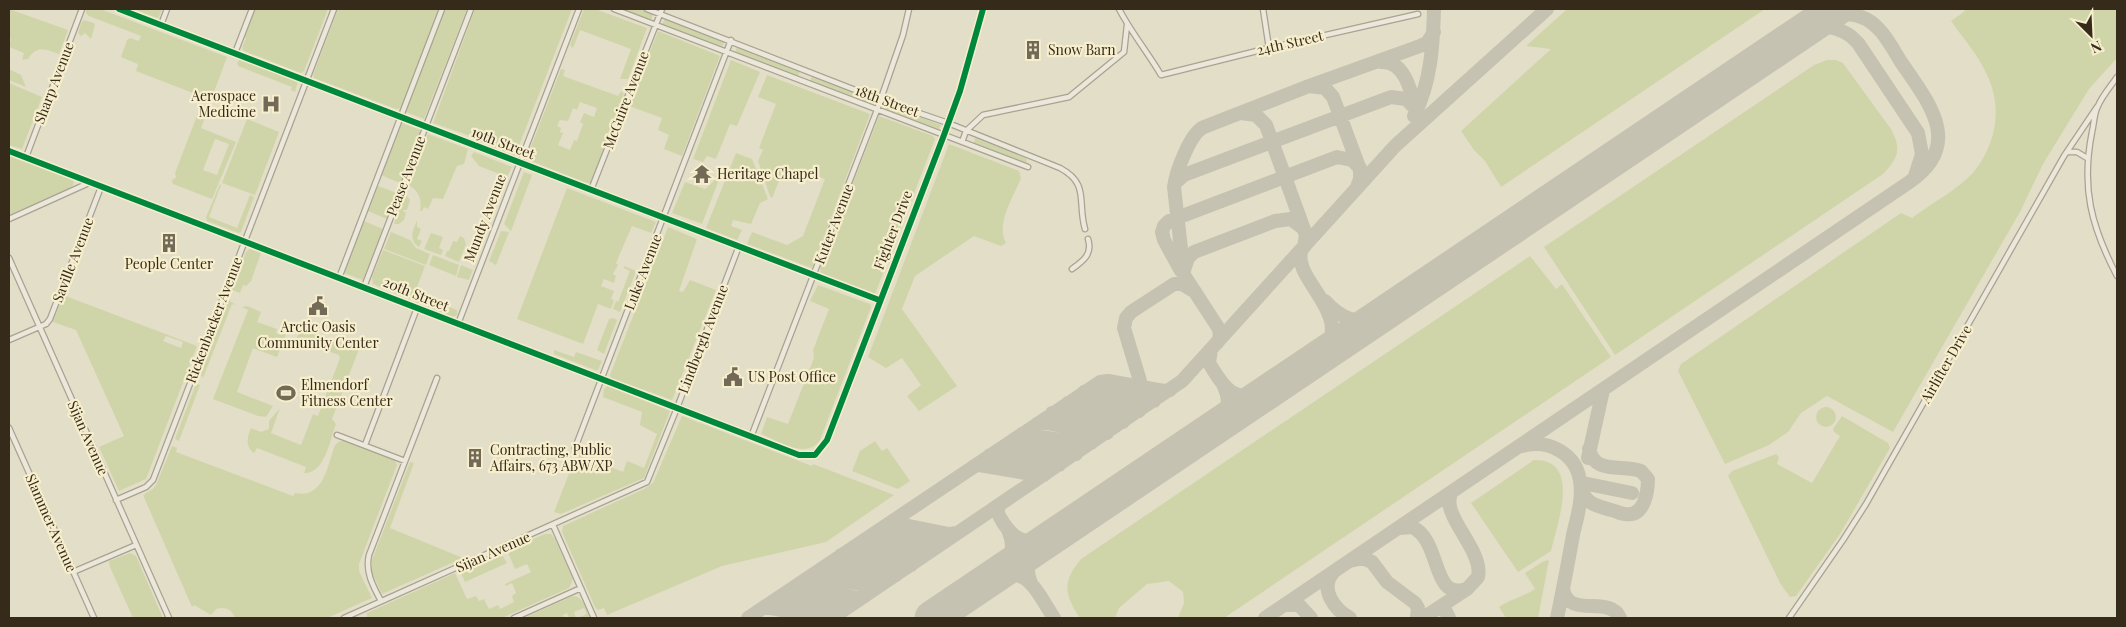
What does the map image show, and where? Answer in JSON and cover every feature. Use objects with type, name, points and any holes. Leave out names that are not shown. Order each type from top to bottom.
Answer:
[{"type":"street","name":"Sharp Avenue","points":[[26,157],[82,9]]},
{"type":"street","name":"19th Street","points":[[119,9],[879,300]]},
{"type":"street","points":[[161,25],[167,9]]},
{"type":"street","points":[[235,54],[252,9]]},
{"type":"street","name":"Rickenbacker Avenue","points":[[116,500],[146,487],[153,480],[334,9]]},
{"type":"street","name":"Pease Avenue","points":[[339,278],[442,9]]},
{"type":"street","name":"Pease Avenue","points":[[364,287],[471,9]]},
{"type":"street","name":"Mundy Avenue","points":[[458,324],[579,9]]},
{"type":"street","name":"18th Street","points":[[614,9],[1028,167]]},
{"type":"street","name":"18th Street","points":[[647,9],[661,11],[881,100],[948,122],[1060,168],[1074,176],[1081,190],[1085,228]]},
{"type":"street","name":"Kuter Avenue","points":[[751,437],[881,100],[903,35],[909,9]]},
{"type":"street","name":"Fighter Drive","points":[[815,454],[826,440],[944,135],[972,50],[983,9]]},
{"type":"street","points":[[962,142],[966,131],[983,115],[1069,97],[1124,52],[1127,25],[1119,9]]},
{"type":"street","points":[[1263,9],[1269,48]]},
{"type":"street","name":"McGuire Avenue","points":[[591,190],[661,11]]},
{"type":"street","name":"24th Street","points":[[1127,25],[1146,50],[1161,75],[1418,14]]},
{"type":"street","name":"Luke Avenue","points":[[575,448],[731,40]]},
{"type":"street","points":[[802,81],[805,70]]},
{"type":"street","name":"Airlifter Drive","points":[[1789,618],[1866,504],[2067,152],[2117,77]]},
{"type":"street","points":[[2097,107],[2087,158],[2087,180],[2092,213],[2106,253],[2117,276]]},
{"type":"street","name":"20th Street","points":[[9,151],[751,437],[799,455],[815,454]]},
{"type":"street","points":[[2067,152],[2077,152],[2087,158]]},
{"type":"street","points":[[9,219],[90,182]]},
{"type":"street","name":"Saville Avenue","points":[[39,328],[50,319],[101,186]]},
{"type":"street","points":[[1072,269],[1087,256],[1090,248],[1088,239]]},
{"type":"street","name":"Lindbergh Avenue","points":[[642,485],[650,477],[738,246]]},
{"type":"street","name":"Sijan Avenue","points":[[9,258],[169,618]]},
{"type":"street","points":[[365,445],[418,308]]},
{"type":"street","points":[[9,340],[39,328]]},
{"type":"street","points":[[381,602],[367,565],[369,555],[437,378]]},
{"type":"street","name":"Slammer Avenue","points":[[9,428],[94,618]]},
{"type":"street","points":[[337,435],[406,461]]},
{"type":"street","name":"Sijan Avenue","points":[[344,618],[642,485]]},
{"type":"street","points":[[553,525],[594,618]]},
{"type":"street","points":[[73,572],[136,545]]},
{"type":"street","points":[[514,618],[581,588]]},
{"type":"green space","points":[[9,9],[68,30],[59,54],[42,49],[35,52],[28,59],[22,60],[24,53],[9,47],[11,39],[9,38]]},
{"type":"green space","points":[[86,9],[100,9],[227,57],[211,100],[136,71],[138,64],[121,57],[127,40],[130,38],[139,41],[141,36],[89,16],[86,13]]},
{"type":"green space","points":[[134,9],[162,9],[157,18]]},
{"type":"green space","points":[[255,9],[328,9],[304,71],[301,73],[244,51],[242,48],[246,38],[244,37]]},
{"type":"green space","points":[[338,9],[439,9],[402,108],[396,109],[314,78],[313,75]]},
{"type":"green space","points":[[445,9],[467,9],[424,119],[406,112],[406,109]]},
{"type":"green space","points":[[475,9],[572,9],[515,156],[476,140],[476,138],[433,123]]},
{"type":"green space","points":[[584,9],[595,9],[647,28],[628,79],[620,79],[631,49],[580,30],[573,48],[570,45]]},
{"type":"green space","points":[[621,9],[640,9],[653,14],[651,20]]},
{"type":"green space","points":[[1567,9],[1765,9],[1501,187],[1485,161],[1474,150],[1461,131],[1551,49],[1526,46]]},
{"type":"green space","points":[[1964,9],[2117,9],[2117,58],[2089,89],[2043,164],[2020,212],[1893,432],[1827,396],[1801,413],[1788,432],[1769,445],[1725,464],[1678,371],[1681,364],[1901,213],[1912,218],[1946,195],[1971,175],[1989,147],[1993,135],[1996,111],[1992,87],[1984,68],[1951,21],[1965,11]]},
{"type":"green space","points":[[665,18],[725,41],[722,47],[662,24]]},
{"type":"green space","points":[[84,20],[95,25],[91,39],[85,33],[81,36],[78,33]]},
{"type":"green space","points":[[658,31],[720,56],[682,156],[664,149],[669,135],[658,130],[662,118],[629,106]]},
{"type":"green space","points":[[737,47],[800,71],[798,77],[735,53]]},
{"type":"green space","points":[[240,59],[298,81],[295,92],[291,90],[292,87],[238,66],[237,63]]},
{"type":"green space","points":[[731,60],[760,72],[737,126],[730,124],[716,159],[707,156],[703,162],[693,159]]},
{"type":"green space","points":[[1827,60],[1836,60],[1843,63],[1891,129],[1897,148],[1897,153],[1892,163],[1883,174],[1615,355],[1544,247],[1814,65]]},
{"type":"green space","points":[[9,69],[21,75],[26,87],[9,80]]},
{"type":"green space","points":[[561,69],[565,70],[563,76],[618,96],[621,91],[624,94],[591,183],[531,161],[527,157]],"holes":[[[580,102],[597,108],[594,117],[584,113],[580,122],[583,124],[577,141],[574,140],[570,150],[558,145],[563,133],[560,132],[561,128],[557,126],[560,120],[568,121],[573,108],[577,110]]]},
{"type":"green space","points":[[767,75],[870,114],[812,268],[747,244],[752,232],[787,245],[803,236],[825,179],[800,171],[798,174],[784,169],[772,198],[770,196],[758,161],[763,150],[759,148],[776,104],[758,97]]},
{"type":"green space","points":[[812,76],[875,100],[873,106],[810,82]]},
{"type":"green space","points":[[9,83],[42,97],[22,149],[9,145]]},
{"type":"green space","points":[[887,104],[941,125],[938,131],[884,110]]},
{"type":"green space","points":[[200,108],[205,108],[207,112],[201,128],[236,142],[212,199],[173,184],[173,178],[176,178],[175,173]],"holes":[[[215,139],[229,144],[217,175],[203,170]]]},
{"type":"green space","points":[[879,116],[933,136],[935,139],[875,294],[821,273],[820,268]]},
{"type":"green space","points":[[247,119],[279,132],[255,195],[222,183]]},
{"type":"green space","points":[[402,123],[420,130],[420,132],[400,183],[381,175]]},
{"type":"green space","points":[[428,134],[468,149],[464,164],[457,166],[443,199],[433,198],[428,209],[424,207],[420,211],[421,203],[419,196],[408,185]]},
{"type":"green space","points":[[975,138],[1026,158],[1027,162],[1023,164],[973,145]]},
{"type":"green space","points":[[949,144],[1019,171],[1021,178],[1004,219],[1003,235],[1006,243],[1001,246],[974,236],[915,276],[902,309],[957,386],[919,411],[907,396],[921,385],[902,358],[886,368],[868,357]]},
{"type":"green space","points":[[474,152],[512,167],[507,177],[479,166],[471,156]]},
{"type":"green space","points":[[736,153],[752,159],[768,199],[760,203],[751,224],[733,220],[731,226],[742,230],[737,240],[706,228]]},
{"type":"green space","points":[[9,154],[71,178],[74,182],[72,187],[9,215]]},
{"type":"green space","points":[[720,168],[723,169],[702,224],[672,213],[685,182],[705,189],[713,182]]},
{"type":"green space","points":[[524,172],[532,175],[511,231],[504,224]]},
{"type":"green space","points":[[220,184],[209,217],[237,228],[250,195],[254,197],[239,233],[207,221],[206,217]]},
{"type":"green space","points":[[378,186],[397,193],[387,219],[368,211]]},
{"type":"green space","points":[[567,188],[656,222],[651,233],[632,226],[616,263],[618,265],[613,274],[616,276],[614,283],[604,279],[601,286],[614,291],[611,299],[614,300],[611,309],[598,304],[583,344],[517,319]]},
{"type":"green space","points":[[405,194],[410,200],[407,210],[402,210],[406,213],[404,220],[399,224],[394,224]]},
{"type":"green space","points":[[417,220],[417,227],[421,229],[417,239],[422,241],[419,247],[412,238]]},
{"type":"green space","points":[[364,221],[383,229],[363,280],[344,273]]},
{"type":"green space","points":[[668,227],[697,239],[679,291],[683,292],[690,280],[716,290],[672,400],[611,378],[610,375]]},
{"type":"green space","points":[[487,230],[478,253],[475,244],[481,233]]},
{"type":"green space","points":[[501,231],[509,232],[496,265],[489,261]]},
{"type":"green space","points":[[391,232],[410,240],[416,248],[430,254],[426,265],[384,249]]},
{"type":"green space","points":[[431,233],[443,237],[439,248],[443,250],[441,255],[424,249]]},
{"type":"green space","points":[[460,236],[464,238],[466,244],[459,262],[445,256],[453,241],[457,242]]},
{"type":"green space","points":[[250,249],[261,253],[251,281],[246,286],[243,285],[240,293],[232,290],[246,252]]},
{"type":"green space","points":[[383,250],[425,266],[412,300],[373,284],[372,277]]},
{"type":"green space","points":[[433,255],[459,265],[456,276],[429,265]]},
{"type":"green space","points":[[1530,256],[1556,289],[1562,284],[1611,357],[1224,618],[1178,618],[1184,603],[1183,592],[1169,581],[1147,584],[1119,608],[1115,618],[1080,618],[1071,602],[1067,588],[1068,581],[1081,559]]},
{"type":"green space","points":[[461,265],[473,270],[469,280],[457,277]]},
{"type":"green space","points":[[624,266],[636,271],[620,312],[613,309],[616,301],[618,302],[630,271],[624,268]]},
{"type":"green space","points":[[818,285],[870,304],[871,307],[820,440],[814,446],[800,449],[761,434],[767,417],[788,424],[814,358],[813,350],[829,309],[810,301]]},
{"type":"green space","points":[[63,295],[197,346],[146,479],[119,491],[99,447],[124,436],[76,330],[53,322]],"holes":[[[166,336],[183,342],[181,348],[163,341]]]},
{"type":"green space","points":[[417,295],[457,310],[457,315],[453,317],[414,301]]},
{"type":"green space","points":[[227,299],[236,305],[232,304],[203,378],[199,373]]},
{"type":"green space","points":[[247,306],[261,312],[257,322],[277,329],[276,333],[282,335],[283,332],[286,334],[277,357],[253,348],[237,392],[273,406],[266,417],[258,416],[213,399],[248,310],[242,307]]},
{"type":"green space","points":[[609,319],[617,320],[604,354],[597,350]]},
{"type":"green space","points":[[301,328],[359,349],[332,419],[336,424],[326,454],[317,468],[311,472],[304,473],[306,467],[257,448],[254,453],[249,448],[248,442],[251,428],[261,432],[269,429],[269,421],[280,408],[271,433],[301,445],[313,414],[318,416],[340,358],[339,355],[296,339]]},
{"type":"green space","points":[[554,350],[574,357],[576,352],[602,361],[598,370],[595,370],[554,354]]},
{"type":"green space","points":[[196,384],[200,385],[179,441],[175,439]]},
{"type":"green space","points":[[607,386],[670,411],[644,478],[561,514],[554,512],[579,448],[583,449],[581,455],[623,472],[627,461],[644,468],[657,434],[640,425],[642,412],[603,397],[604,389]]},
{"type":"green space","points":[[1826,407],[1833,410],[1836,417],[1833,424],[1826,427],[1819,424],[1816,417],[1819,410]]},
{"type":"green space","points":[[682,416],[894,495],[826,542],[722,566],[607,615],[604,608],[598,610],[595,607],[562,532],[563,526],[644,489],[653,483]]},
{"type":"green space","points":[[1842,416],[1888,443],[1890,448],[1840,534],[1796,596],[1790,597],[1780,583],[1728,476],[1732,471],[1776,454],[1779,457],[1777,464],[1812,483],[1840,436],[1833,429]]},
{"type":"green space","points":[[340,441],[345,441],[395,460],[397,465],[359,564],[359,571],[372,598],[327,618],[235,618],[230,610],[225,608],[216,609],[211,615],[194,605],[192,607],[143,495],[156,485],[172,446],[177,448],[176,452],[293,496],[295,493],[305,494],[318,486],[323,479],[335,445]]},
{"type":"green space","points":[[875,441],[882,451],[887,448],[910,481],[898,489],[852,471],[860,451]]},
{"type":"green space","points":[[1534,460],[1549,463],[1558,470],[1562,481],[1561,510],[1551,551],[1518,572],[1471,503]]},
{"type":"green space","points":[[410,462],[414,463],[390,528],[463,558],[382,594],[372,573],[372,560]]},
{"type":"green space","points":[[545,534],[551,534],[555,539],[573,579],[569,588],[502,618],[367,618],[367,613],[455,573],[467,599],[476,596],[479,601],[484,599],[489,609],[498,605],[500,609],[514,602],[512,596],[516,593],[512,583],[506,586],[505,584],[531,572],[527,564],[515,569],[507,550]]},
{"type":"green space","points":[[130,553],[136,556],[163,618],[133,618],[109,561]]},
{"type":"green space","points":[[501,553],[507,563],[465,582],[460,571]]},
{"type":"green space","points":[[1549,560],[1538,618],[1506,618],[1499,607],[1535,589],[1525,573],[1544,561]]},
{"type":"green space","points":[[573,596],[582,601],[590,618],[577,618],[587,614],[584,608],[574,612],[576,618],[569,618],[567,613],[563,615],[564,618],[524,618]]},
{"type":"taxiway","points":[[1414,116],[1428,77],[1432,50],[1434,9]]},
{"type":"taxiway","points":[[832,618],[1182,381],[1395,146],[1547,9]]},
{"type":"taxiway","points":[[1265,618],[1908,183],[1925,169],[1935,154],[1938,139],[1936,124],[1931,108],[1884,36],[1874,24],[1855,15],[1838,15],[1816,22]]},
{"type":"taxiway","points":[[1804,30],[1819,27],[1833,28],[1846,33],[1858,43],[1918,133],[1922,154],[1915,176]]},
{"type":"taxiway","points":[[1217,343],[1220,337],[1219,329],[1184,275],[1174,187],[1181,163],[1194,137],[1204,127],[1427,43],[1434,32]]},
{"type":"taxiway","points":[[1381,62],[1389,63],[1401,71],[1409,85],[1415,108]]},
{"type":"taxiway","points":[[1309,86],[1325,88],[1333,97],[1359,167]]},
{"type":"taxiway","points":[[1175,183],[1184,175],[1391,97],[1406,99],[1415,108]]},
{"type":"taxiway","points":[[1241,113],[1256,115],[1266,125],[1306,235],[1304,247]]},
{"type":"taxiway","points":[[1181,271],[1164,240],[1162,232],[1164,226],[1169,221],[1337,157],[1352,160],[1360,168],[1360,179],[1357,187]]},
{"type":"taxiway","points":[[1184,270],[1188,258],[1194,252],[1275,221],[1291,219],[1304,229]]},
{"type":"taxiway","points":[[1302,249],[1301,261],[1305,273],[1321,298],[1328,312],[1332,327],[1330,342],[1320,357]]},
{"type":"taxiway","points":[[1144,394],[1124,328],[1126,318],[1131,312],[1174,284],[1182,284],[1192,290]]},
{"type":"taxiway","points":[[1325,301],[1337,312],[1350,319],[1364,320],[1380,316]]},
{"type":"taxiway","points":[[1211,350],[1209,363],[1220,381],[1232,392],[1247,396],[1268,392]]},
{"type":"taxiway","points":[[748,618],[1100,382],[1108,381],[1164,391],[1170,390]]},
{"type":"taxiway","points":[[1220,424],[1226,414],[1228,404],[1223,384]]},
{"type":"taxiway","points":[[1588,458],[1603,390]]},
{"type":"taxiway","points":[[1084,392],[1090,391],[1149,402],[1154,401]]},
{"type":"taxiway","points":[[1068,403],[1076,402],[1133,413],[1139,411]]},
{"type":"taxiway","points":[[1052,413],[1116,423],[1123,422]]},
{"type":"taxiway","points":[[1037,424],[1047,423],[1100,434],[1107,433]]},
{"type":"taxiway","points":[[1022,434],[1086,444],[1091,443]]},
{"type":"taxiway","points":[[1006,445],[1011,444],[1070,455],[1076,454]]},
{"type":"taxiway","points":[[1522,446],[1532,444],[1559,450],[1573,463],[1580,481],[1579,508],[1557,618]]},
{"type":"taxiway","points":[[1582,489],[1586,498],[1593,504],[1626,514],[1637,512],[1646,497],[1648,479],[1641,471],[1603,466],[1592,457],[1589,449]]},
{"type":"taxiway","points":[[990,455],[995,454],[1054,466],[1059,465]]},
{"type":"taxiway","points":[[974,466],[979,465],[1044,475]]},
{"type":"taxiway","points":[[1583,483],[1632,493]]},
{"type":"taxiway","points":[[1423,618],[1467,589],[1478,577],[1475,555],[1451,511],[1449,501],[1452,492]]},
{"type":"taxiway","points":[[1000,505],[997,510],[999,515],[1014,536],[1025,541],[1053,537]]},
{"type":"taxiway","points":[[888,524],[894,523],[949,534],[957,533]]},
{"type":"taxiway","points":[[1399,528],[1412,527],[1421,534],[1428,544],[1441,578],[1447,586],[1455,590],[1466,589]]},
{"type":"taxiway","points":[[995,576],[1005,565],[1012,549],[1008,530]]},
{"type":"taxiway","points":[[872,535],[879,534],[941,544]]},
{"type":"taxiway","points":[[857,545],[863,544],[921,555],[926,554]]},
{"type":"taxiway","points":[[1031,583],[1028,567],[1033,554],[1040,545]]},
{"type":"taxiway","points":[[841,555],[911,565]]},
{"type":"taxiway","points":[[1350,561],[1363,558],[1372,562],[1387,582],[1415,603],[1418,608],[1417,618]]},
{"type":"taxiway","points":[[825,567],[831,565],[890,576],[896,575]]},
{"type":"taxiway","points":[[1333,573],[1329,579],[1328,592],[1339,610],[1350,618]]},
{"type":"taxiway","points":[[989,579],[1013,574],[1022,577],[1036,589],[1054,618]]},
{"type":"taxiway","points":[[809,577],[816,576],[872,586],[880,585]]},
{"type":"taxiway","points":[[794,588],[800,586],[857,598],[865,596]]},
{"type":"taxiway","points":[[1563,588],[1566,597],[1572,603],[1607,608],[1615,611],[1620,618]]},
{"type":"taxiway","points":[[778,598],[784,597],[843,608],[849,606]]},
{"type":"taxiway","points":[[1446,603],[1444,608],[1449,618]]},
{"type":"taxiway","points":[[1284,605],[1299,605],[1311,618]]},
{"type":"taxiway","points":[[763,608],[825,618]]},
{"type":"runway","points":[[932,618],[1836,9]]},
{"type":"cycle path","points":[[119,9],[879,300]]},
{"type":"cycle path","points":[[9,151],[799,455],[815,455],[827,440],[944,135],[960,91],[983,9]]},
{"type":"place","name":"Snow Barn","points":[[1033,50]]},
{"type":"place","name":"Aerospace Medicine","points":[[271,104]]},
{"type":"place","name":"Heritage Chapel","points":[[702,174]]},
{"type":"place","name":"People Center","points":[[169,243]]},
{"type":"place","name":"Arctic Oasis Community Center","points":[[318,306]]},
{"type":"place","name":"US Post Office","points":[[733,377]]},
{"type":"place","name":"Elmendorf Fitness Center","points":[[286,393]]},
{"type":"place","name":"Contracting, Public Affairs, 673 ABW/XP","points":[[475,458]]}]
